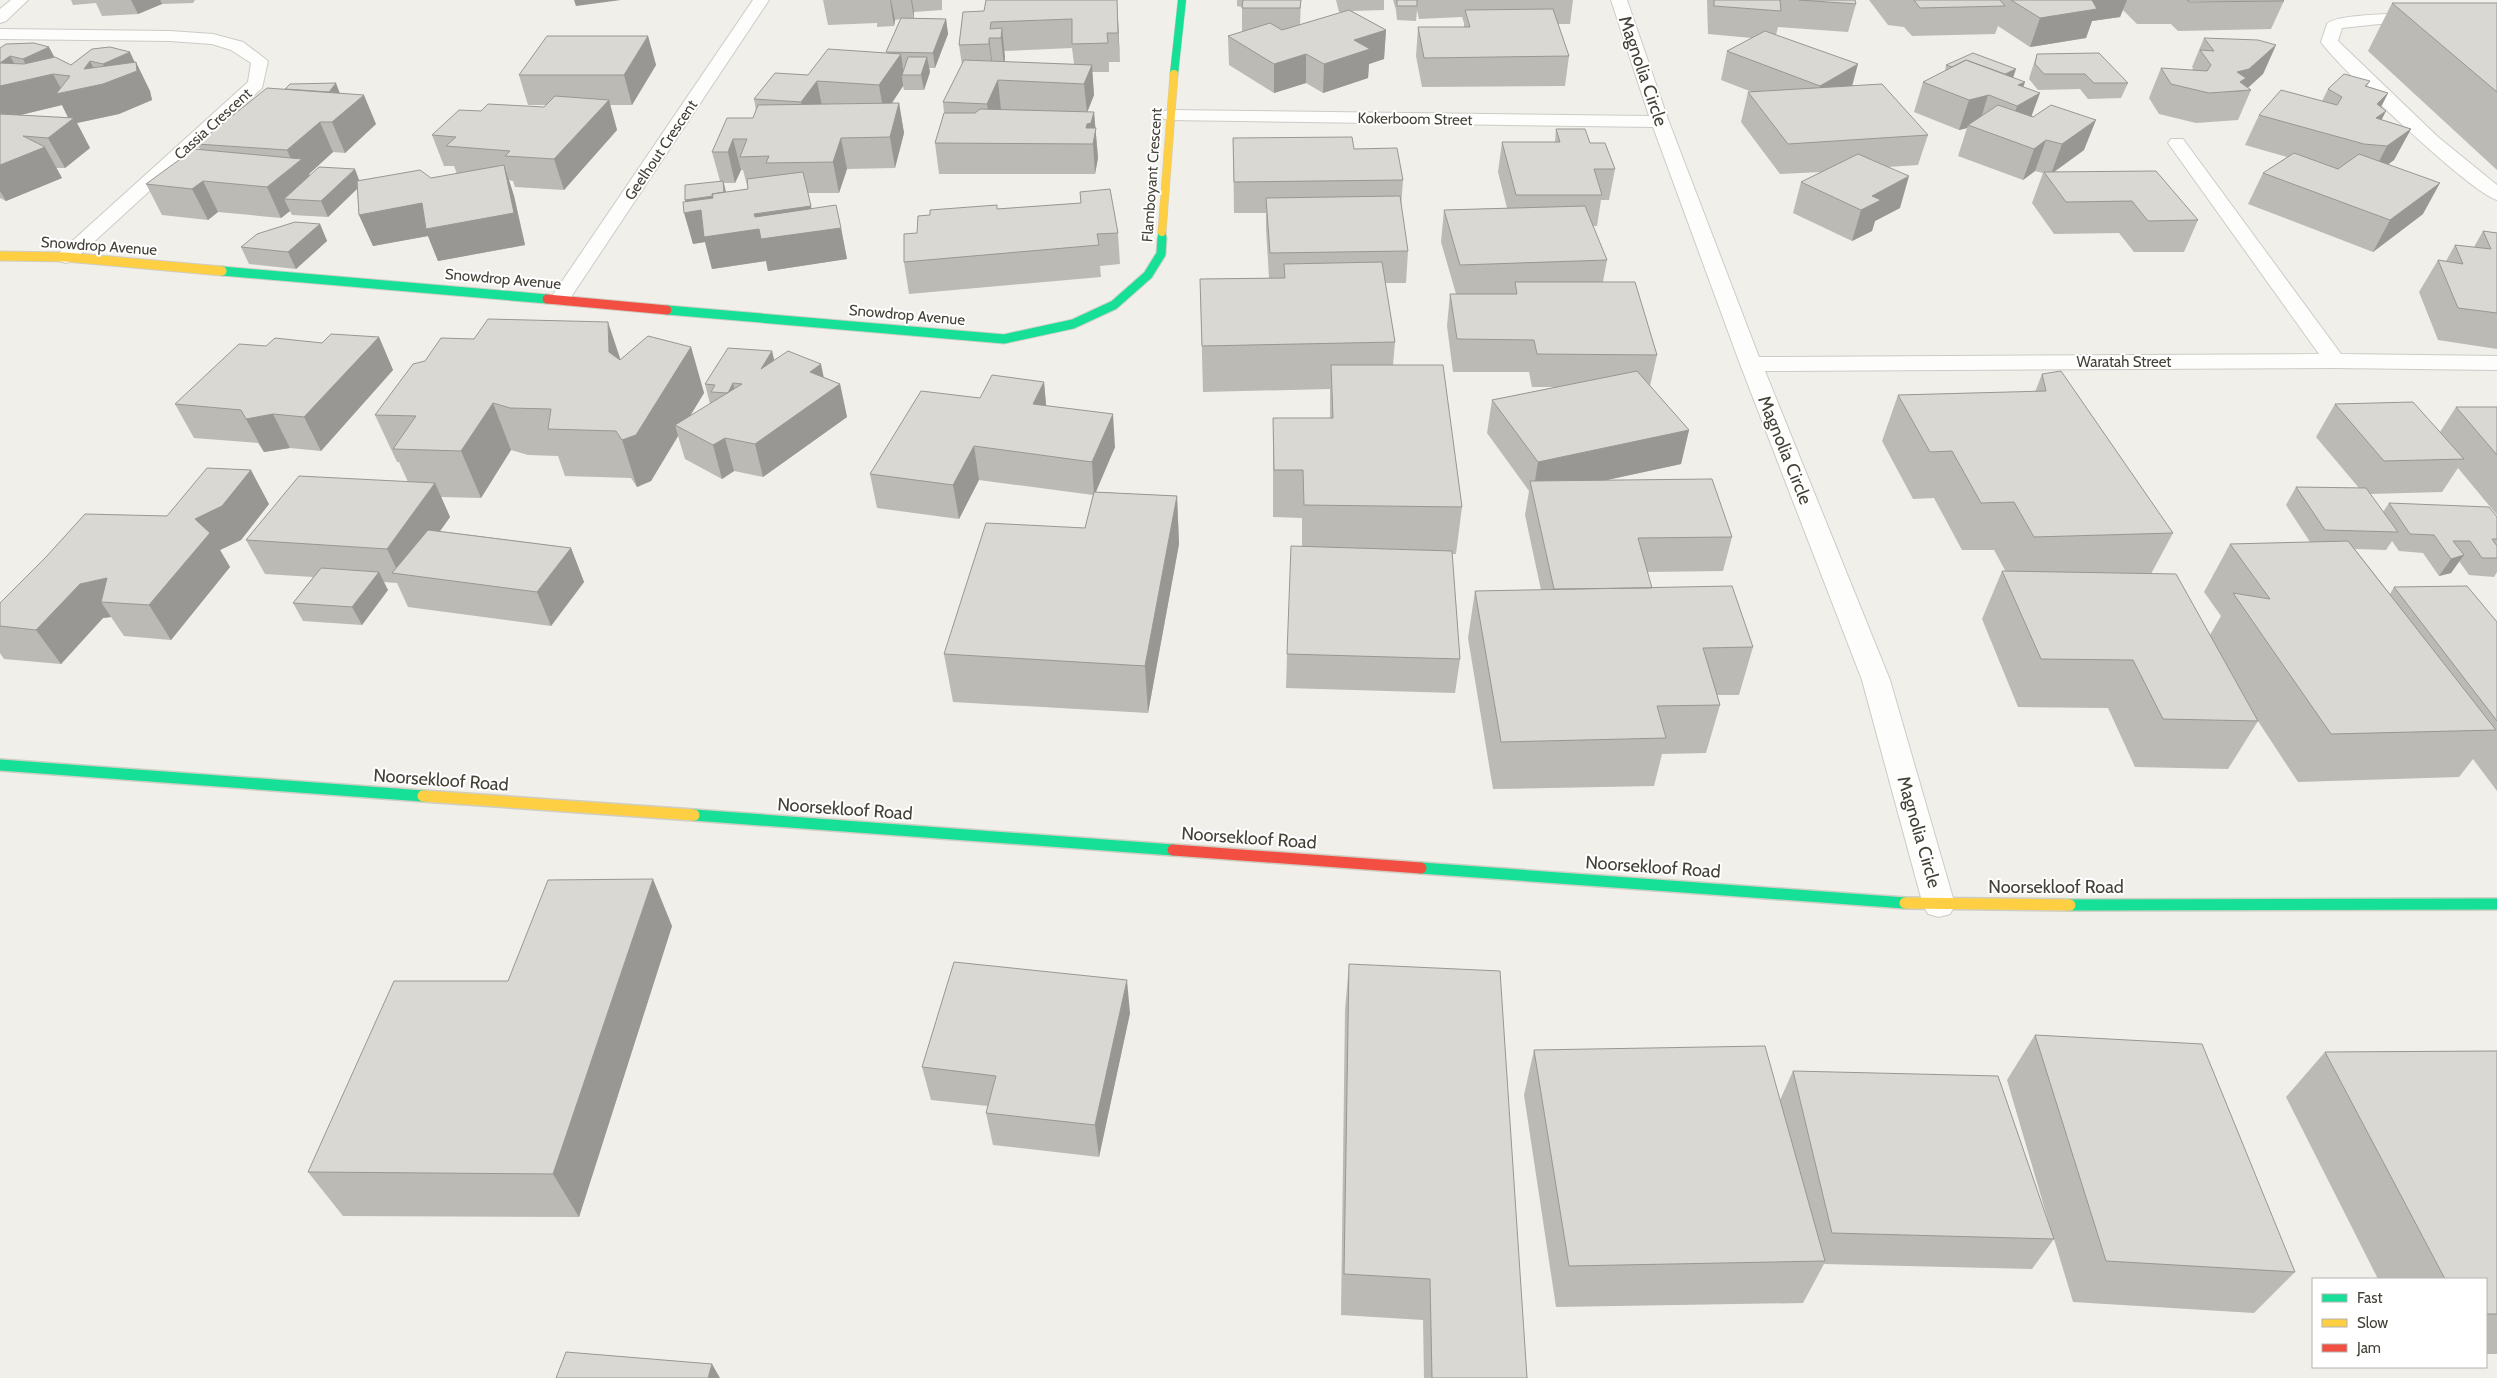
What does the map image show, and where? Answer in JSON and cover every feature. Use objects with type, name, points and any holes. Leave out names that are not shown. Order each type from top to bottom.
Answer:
[{"type":"street","points":[[0,18],[20,0]]},
{"type":"street","name":"Geelhout Crescent","points":[[560,299],[761,0]]},
{"type":"street","name":"Flamboyant Crescent","points":[[1004,338],[1041,334],[1079,322],[1109,309],[1135,290],[1151,274],[1161,254],[1170,115],[1182,0]]},
{"type":"street","name":"Magnolia Circle","points":[[1619,0],[1660,122],[1751,364],[1876,680],[1939,905]]},
{"type":"street","points":[[2497,18],[2378,19],[2335,24],[2330,42],[2393,106],[2459,166],[2497,194]]},
{"type":"street","name":"Cassia Crescent","points":[[0,34],[170,36],[213,39],[237,46],[260,61],[256,84],[66,257]]},
{"type":"street","name":"Kokerboom Street","points":[[1170,115],[1660,122]]},
{"type":"street","points":[[2176,143],[2335,361]]},
{"type":"street","name":"Snowdrop Avenue","points":[[0,256],[66,257],[1004,338]]},
{"type":"street","name":"Waratah Street","points":[[1751,364],[2335,361],[2497,363]]},
{"type":"street","name":"Noorsekloof Road","points":[[0,765],[1939,905],[2497,904]]},
{"type":"building","points":[[986,0],[1117,0],[1118,33],[1107,33],[1108,43],[1072,44],[1072,19],[991,22],[990,29],[1002,28],[1001,38],[989,38],[989,44],[959,45],[963,12],[984,11]]},
{"type":"building","points":[[1243,0],[1301,0],[1300,8],[1242,8]]},
{"type":"building","points":[[1397,0],[1417,0],[1417,6],[1397,6]]},
{"type":"building","points":[[1714,0],[1780,0],[1781,11],[1714,6]]},
{"type":"building","points":[[1799,0],[1855,0],[1856,4]]},
{"type":"building","points":[[1914,0],[2000,0],[2005,6],[1920,8]]},
{"type":"building","points":[[2011,0],[2092,0],[2097,9],[2040,18]]},
{"type":"building","points":[[2187,0],[2283,0],[2284,1],[2190,2]]},
{"type":"building","points":[[2392,3],[2497,3],[2497,92]]},
{"type":"building","points":[[1553,9],[1569,56],[1424,58],[1418,27],[1470,27],[1465,10]]},
{"type":"building","points":[[1349,10],[1386,30],[1354,40],[1370,49],[1324,64],[1306,54],[1274,64],[1228,36],[1270,23],[1282,30]]},
{"type":"building","points":[[901,18],[946,19],[933,53],[886,52]]},
{"type":"building","points":[[1765,31],[1858,64],[1820,86],[1727,51]]},
{"type":"building","points":[[547,36],[648,36],[624,75],[519,75]]},
{"type":"building","points":[[2204,38],[2258,40],[2276,45],[2249,69],[2237,72],[2246,78],[2240,82],[2251,90],[2209,93],[2171,84],[2161,68],[2207,71],[2211,65],[2200,50],[2214,51]]},
{"type":"building","points":[[34,43],[49,47],[23,59],[10,56],[0,63],[0,48],[6,44]]},
{"type":"building","points":[[110,47],[130,52],[103,64],[90,61],[84,69],[136,62],[137,71],[103,84],[56,94],[70,76],[53,74],[0,86],[0,63],[24,64],[55,57],[71,65],[92,49]]},
{"type":"building","points":[[828,49],[901,54],[879,85],[817,81],[801,102],[754,99],[775,73],[808,75]]},
{"type":"building","points":[[1973,53],[2016,69],[2005,74],[1966,60],[1952,67],[1946,65]]},
{"type":"building","points":[[2099,53],[2128,83],[2094,83],[2085,74],[2044,74],[2035,64],[2037,54]]},
{"type":"building","points":[[908,57],[927,57],[921,75],[902,75]]},
{"type":"building","points":[[964,60],[1092,65],[1084,84],[998,80],[987,104],[943,102]]},
{"type":"building","points":[[1966,60],[2025,82],[2018,85],[2040,93],[2017,106],[1989,95],[1969,100],[1923,82]]},
{"type":"building","points":[[2344,74],[2370,81],[2365,86],[2388,93],[2377,104],[2386,111],[2376,118],[2411,129],[2387,146],[2364,144],[2259,115],[2281,90],[2337,105],[2342,97],[2328,89]]},
{"type":"building","points":[[336,83],[329,92],[285,89],[290,84]]},
{"type":"building","points":[[1882,84],[1928,135],[1788,144],[1748,92]]},
{"type":"building","points":[[267,88],[364,95],[332,122],[320,122],[287,150],[197,144]]},
{"type":"building","points":[[555,96],[609,100],[554,159],[505,156],[510,151],[446,146],[456,137],[432,135],[459,110],[481,111],[488,104],[544,107]]},
{"type":"building","points":[[899,103],[890,137],[841,138],[833,162],[766,163],[769,156],[740,157],[747,139],[733,139],[728,152],[712,152],[727,118],[753,118],[758,105]]},
{"type":"building","points":[[1998,105],[2033,117],[2051,105],[2096,120],[2062,144],[2046,140],[2034,149],[1968,125]]},
{"type":"building","points":[[980,109],[1094,112],[1091,123],[1087,124],[1086,128],[1096,128],[1093,144],[935,143],[944,113],[975,113]]},
{"type":"building","points":[[0,114],[74,118],[48,138],[23,136],[45,147],[0,165]]},
{"type":"building","points":[[1556,129],[1585,129],[1590,143],[1605,143],[1615,169],[1594,169],[1602,195],[1516,195],[1502,142],[1560,142]]},
{"type":"building","points":[[1352,137],[1354,149],[1397,148],[1403,180],[1234,182],[1233,138]]},
{"type":"building","points":[[194,149],[302,159],[267,187],[203,181],[192,189],[146,184]]},
{"type":"building","points":[[2294,153],[2338,169],[2359,154],[2440,183],[2390,220],[2263,173]]},
{"type":"building","points":[[1858,154],[1909,176],[1872,196],[1881,200],[1861,210],[1801,182]]},
{"type":"building","points":[[504,165],[514,213],[426,229],[422,203],[359,215],[357,181],[420,170],[431,178]]},
{"type":"building","points":[[319,167],[355,169],[321,201],[284,199]]},
{"type":"building","points":[[2156,171],[2198,220],[2148,221],[2132,201],[2066,202],[2044,172]]},
{"type":"building","points":[[803,172],[811,206],[754,214],[755,217],[836,205],[841,228],[761,239],[759,229],[704,237],[701,210],[684,213],[683,202],[713,198],[712,194],[748,189],[747,179]]},
{"type":"building","points":[[723,181],[724,192],[712,194],[713,196],[685,200],[685,185]]},
{"type":"building","points":[[1110,189],[1118,233],[1097,234],[1099,245],[904,262],[904,234],[917,233],[918,216],[930,215],[930,210],[997,205],[997,209],[1081,203],[1080,192]]},
{"type":"building","points":[[1400,196],[1408,251],[1270,253],[1266,198]]},
{"type":"building","points":[[1585,206],[1607,260],[1460,265],[1444,210]]},
{"type":"building","points":[[295,222],[320,224],[288,252],[241,247],[257,234]]},
{"type":"building","points":[[2483,231],[2497,233],[2497,313],[2458,308],[2438,260],[2463,264],[2455,245],[2491,249]]},
{"type":"building","points":[[1382,262],[1395,342],[1202,346],[1200,279],[1285,278],[1284,264]]},
{"type":"building","points":[[1515,282],[1635,282],[1657,355],[1537,354],[1534,340],[1457,339],[1450,294],[1517,294]]},
{"type":"building","points":[[488,319],[608,322],[609,352],[620,360],[648,336],[691,347],[636,435],[622,440],[616,431],[548,429],[551,409],[510,408],[493,403],[461,451],[393,449],[416,416],[375,415],[413,364],[425,361],[441,338],[474,339]]},
{"type":"building","points":[[331,334],[379,337],[304,417],[273,414],[246,419],[241,410],[175,404],[239,344],[266,346],[275,338],[322,343]]},
{"type":"building","points":[[728,348],[772,351],[761,369],[788,351],[821,364],[810,372],[840,384],[755,444],[725,438],[713,445],[675,425],[727,393],[711,392],[715,385],[705,384]],"holes":[[[733,383],[742,384],[728,392]]]},
{"type":"building","points":[[1331,365],[1443,365],[1462,507],[1304,505],[1303,470],[1274,470],[1273,418],[1333,418]]},
{"type":"building","points":[[1637,371],[1689,430],[1538,462],[1492,400]]},
{"type":"building","points":[[2061,371],[2173,533],[2034,537],[2014,502],[1981,503],[1952,451],[1930,452],[1898,395],[2046,391],[2042,374]]},
{"type":"building","points":[[992,375],[1044,382],[1033,404],[1113,414],[1092,462],[974,446],[953,485],[870,474],[921,391],[980,398]]},
{"type":"building","points":[[2413,402],[2464,459],[2384,461],[2335,404]]},
{"type":"building","points":[[2456,407],[2497,407],[2497,455]]},
{"type":"building","points":[[207,468],[251,470],[222,506],[195,519],[210,533],[149,605],[101,602],[107,578],[80,584],[36,630],[0,626],[0,603],[85,514],[167,516]]},
{"type":"building","points":[[299,476],[435,483],[387,549],[246,540]]},
{"type":"building","points":[[1712,479],[1732,537],[1638,538],[1652,588],[1554,589],[1530,481]]},
{"type":"building","points":[[2296,487],[2366,488],[2398,532],[2325,530]]},
{"type":"building","points":[[1094,492],[1177,496],[1145,666],[944,654],[986,523],[1085,528]]},
{"type":"building","points":[[2389,503],[2489,507],[2497,517],[2497,539],[2492,539],[2497,546],[2497,558],[2482,558],[2470,541],[2453,541],[2464,555],[2451,559],[2434,535],[2410,534]]},
{"type":"building","points":[[428,530],[571,548],[537,592],[392,573]]},
{"type":"building","points":[[2348,541],[2496,730],[2331,734],[2233,593],[2270,599],[2230,544]]},
{"type":"building","points":[[1291,546],[1452,551],[1460,659],[1287,654]]},
{"type":"building","points":[[321,568],[379,572],[352,607],[293,603]]},
{"type":"building","points":[[2002,571],[2176,574],[2258,721],[2163,719],[2133,660],[2041,659]]},
{"type":"building","points":[[1732,586],[1753,647],[1703,648],[1720,705],[1657,706],[1666,738],[1501,742],[1475,591]]},
{"type":"building","points":[[2467,586],[2497,622],[2497,721],[2394,587]]},
{"type":"building","points":[[653,879],[553,1174],[308,1172],[394,981],[508,981],[548,880]]},
{"type":"building","points":[[954,962],[1127,980],[1095,1125],[986,1113],[996,1076],[922,1067]]},
{"type":"building","points":[[1349,964],[1500,971],[1527,1378],[1432,1378],[1430,1279],[1344,1274]]},
{"type":"building","points":[[2035,1035],[2202,1044],[2295,1272],[2106,1261]]},
{"type":"building","points":[[1765,1046],[1825,1261],[1569,1266],[1534,1050]]},
{"type":"building","points":[[2497,1051],[2497,1314],[2487,1314],[2487,1278],[2444,1278],[2325,1052]]},
{"type":"building","points":[[1793,1071],[1998,1076],[2054,1239],[1832,1233]]},
{"type":"building","points":[[566,1352],[712,1364],[708,1378],[556,1378]]},
{"type":"traffic: fast","points":[[1174,74],[1182,0]]},
{"type":"traffic: fast","points":[[667,310],[1004,339],[1073,324],[1114,305],[1148,275],[1161,254],[1162,232]]},
{"type":"traffic: fast","points":[[222,271],[547,299]]},
{"type":"traffic: fast","points":[[0,765],[423,796]]},
{"type":"traffic: fast","points":[[694,815],[1173,850]]},
{"type":"traffic: fast","points":[[1421,868],[1905,903]]},
{"type":"traffic: fast","points":[[2070,905],[2497,904]]},
{"type":"traffic: slow","points":[[1162,232],[1174,74]]},
{"type":"traffic: slow","points":[[0,256],[66,257],[222,271]]},
{"type":"traffic: slow","points":[[423,796],[694,815]]},
{"type":"traffic: slow","points":[[1905,903],[1939,905],[2070,905]]},
{"type":"traffic: jam","points":[[547,299],[667,310]]},
{"type":"traffic: jam","points":[[1173,850],[1421,868]]}]
